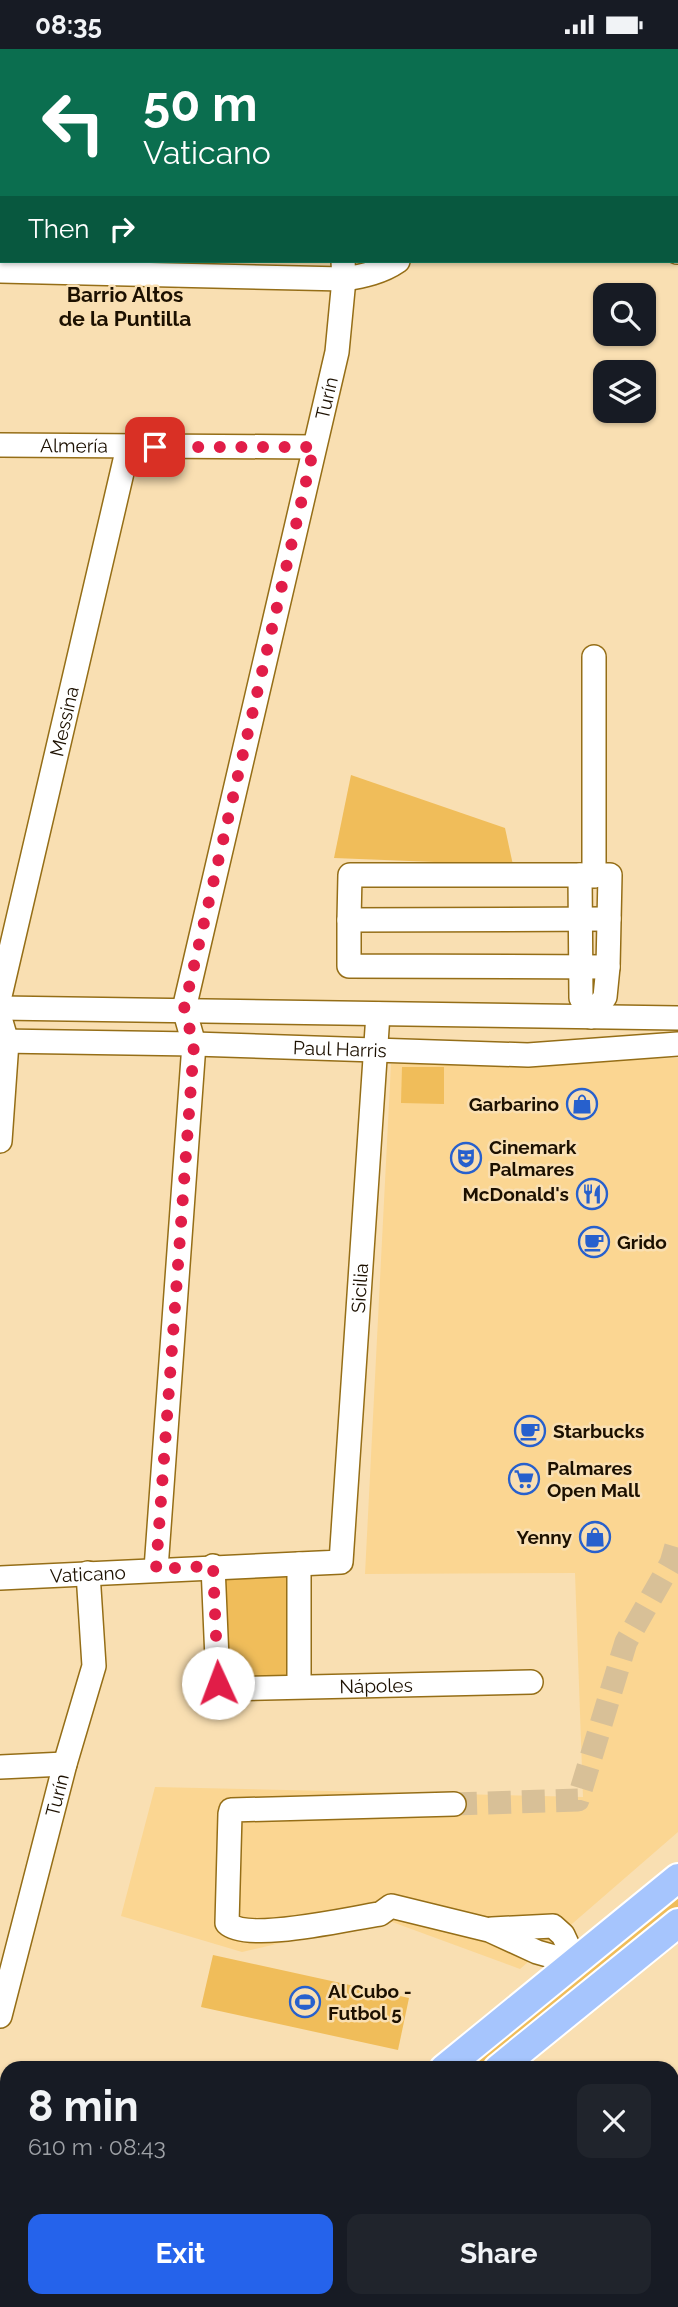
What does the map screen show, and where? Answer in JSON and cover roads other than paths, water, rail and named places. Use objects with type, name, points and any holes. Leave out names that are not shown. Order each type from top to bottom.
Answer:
[{"type":"main road","points":[[454,2061],[678,1878]]},
{"type":"main road","points":[[508,2061],[678,1923]]},
{"type":"main road","points":[[576,1963],[597,1987]]},
{"type":"street","points":[[0,271],[182,267],[344,270],[370,274],[395,263]]},
{"type":"street","name":"Turín","points":[[156,1569],[194,1044],[184,1009],[337,352],[344,270]]},
{"type":"street","name":"Almería","points":[[0,445],[314,447]]},
{"type":"street","name":"Messina","points":[[0,996],[128,447]]},
{"type":"street","points":[[593,1050],[591,1017],[581,998],[581,920],[587,876],[594,657]]},
{"type":"street","points":[[591,1017],[604,997],[608,967],[610,875],[350,875],[349,966],[608,967]]},
{"type":"street","points":[[349,920],[609,919]]},
{"type":"street","name":"Paul Harris","points":[[0,1008],[678,1018]]},
{"type":"street","name":"Sicilia","points":[[341,1562],[378,1014]]},
{"type":"street","points":[[0,1018],[3,1042],[0,1141]]},
{"type":"street","name":"Paul Harris","points":[[3,1042],[194,1044],[528,1055],[678,1044]]},
{"type":"street","name":"Vaticano","points":[[0,1578],[341,1562]]},
{"type":"street","points":[[299,1564],[299,1686]]},
{"type":"street","name":"Nápoles","points":[[213,1566],[218,1683],[223,1689],[531,1682]]},
{"type":"street","name":"Turín","points":[[0,2016],[8,1957],[94,1666],[88,1573]]},
{"type":"street","points":[[0,1767],[65,1764]]},
{"type":"street","points":[[454,1804],[231,1811],[227,1923],[241,1929],[290,1930],[380,1914],[391,1906],[489,1930],[553,1926],[563,1935],[576,1963]]},
{"type":"tunnel","points":[[454,1804],[578,1800],[626,1642],[671,1563],[678,1539]]},
{"type":"place","name":"Garbarino","points":[[582,1104]]},
{"type":"place","name":"Cinemark Palmares","points":[[466,1158]]},
{"type":"place","name":"McDonald's","points":[[592,1194]]},
{"type":"place","name":"Grido","points":[[594,1242]]},
{"type":"place","name":"Starbucks","points":[[530,1431]]},
{"type":"place","name":"Palmares Open Mall","points":[[524,1479]]},
{"type":"place","name":"Yenny","points":[[595,1537]]},
{"type":"place","name":"Al Cubo - Futbol 5","points":[[305,2002]]},
{"type":"district","name":"Barrio Altos de la Puntilla","points":[[125,307]]}]
